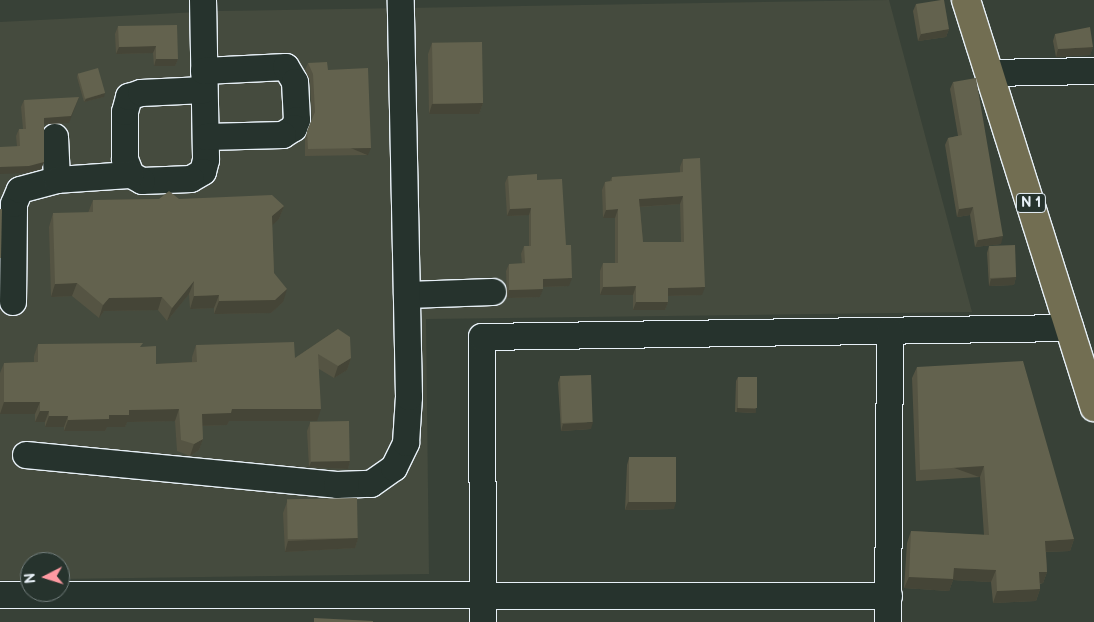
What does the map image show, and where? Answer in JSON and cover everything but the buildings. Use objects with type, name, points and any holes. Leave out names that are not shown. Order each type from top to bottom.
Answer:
[{"type":"highway","name":"N 1","points":[[966,0],[1094,407]]},
{"type":"street","points":[[203,0],[204,81],[206,160],[202,172],[191,179],[142,182],[131,174],[125,159],[125,112],[129,97],[141,93],[204,81],[286,67],[295,82],[296,120],[294,128],[283,135],[206,137]]},
{"type":"street","points":[[26,455],[337,485],[371,484],[394,468],[406,443],[409,397],[401,0]]},
{"type":"street","points":[[989,73],[1094,71]]},
{"type":"street","points":[[55,137],[57,180]]},
{"type":"street","points":[[14,302],[7,205],[20,190],[57,180],[131,174]]},
{"type":"street","points":[[407,295],[493,292]]},
{"type":"street","points":[[483,622],[482,337],[1070,328]]},
{"type":"street","points":[[888,622],[890,331]]},
{"type":"street","points":[[0,595],[888,596]]},
{"type":"shaded area","points":[[889,0],[972,312],[426,319],[429,574],[70,579],[70,552],[20,552],[20,580],[0,580],[0,22],[218,11]]}]
